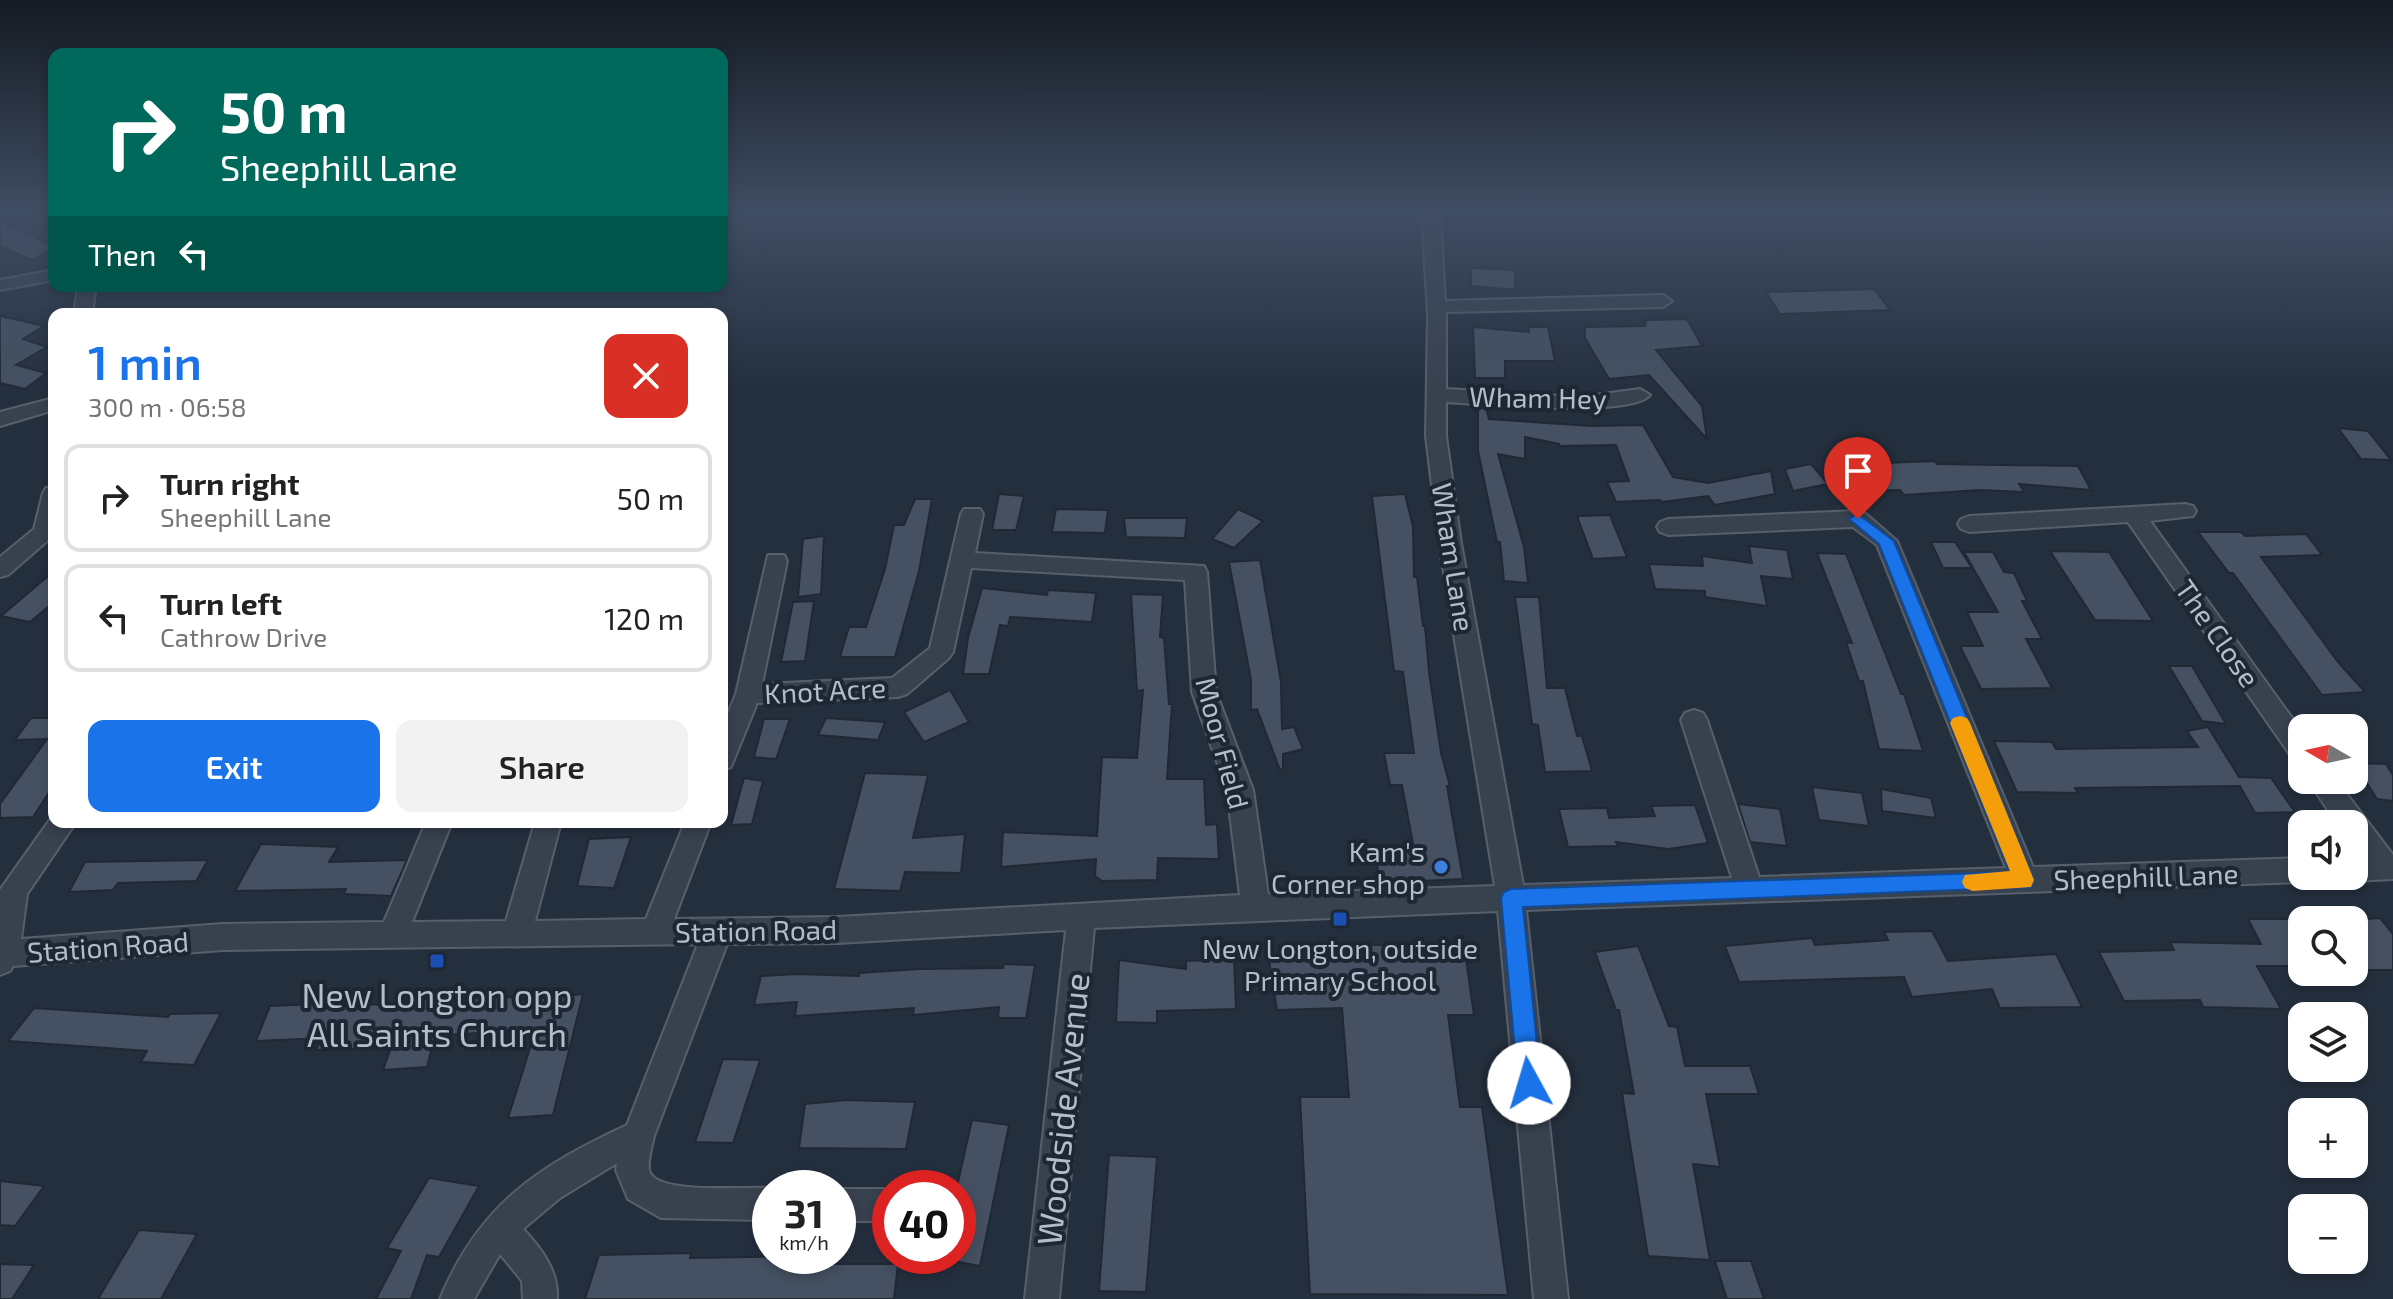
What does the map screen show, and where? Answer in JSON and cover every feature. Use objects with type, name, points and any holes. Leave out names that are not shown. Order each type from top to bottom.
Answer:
[{"type":"street","name":"Wham Lane","points":[[1435,273],[1436,436],[1450,543],[1511,898],[1551,1299]]},
{"type":"street","points":[[0,285],[48,276]]},
{"type":"street","points":[[1437,307],[1663,301]]},
{"type":"street","name":"Wham Hey","points":[[1436,395],[1580,403],[1640,395]]},
{"type":"street","points":[[0,419],[48,406]]},
{"type":"street","points":[[1969,524],[2185,511]]},
{"type":"street","name":"Knot Acre","points":[[748,694],[898,687],[941,652],[972,514]]},
{"type":"street","name":"The Close","points":[[2134,514],[2288,732]]},
{"type":"street","points":[[0,569],[44,533],[48,517]]},
{"type":"street","points":[[1668,527],[1858,519],[1886,541],[2024,880]]},
{"type":"street","name":"Moor Field","points":[[962,560],[1196,572],[1204,692],[1240,790],[1256,907]]},
{"type":"street","points":[[728,745],[748,694],[776,561]]},
{"type":"street","points":[[1694,720],[1749,889]]},
{"type":"street","points":[[2,957],[14,890],[59,828]]},
{"type":"street","points":[[393,935],[437,828]]},
{"type":"street","points":[[517,934],[546,828]]},
{"type":"street","points":[[655,932],[696,828]]},
{"type":"street","points":[[2368,843],[2388,867]]},
{"type":"street","points":[[2368,868],[2388,867]]},
{"type":"street","name":"Sheephill Lane","points":[[1511,898],[2288,871]]},
{"type":"street","name":"Station Road","points":[[2,957],[223,937],[837,930],[1256,907],[1511,898]]},
{"type":"street","name":"Woodside Avenue","points":[[1042,1299],[1081,918]]},
{"type":"street","points":[[718,930],[638,1136],[632,1170],[640,1187],[661,1202],[752,1204]]},
{"type":"street","points":[[457,1299],[476,1259],[501,1230],[547,1187],[583,1161],[638,1136]]},
{"type":"street","points":[[501,1230],[534,1268],[540,1283],[540,1299]]},
{"type":"building","points":[[1471,273],[1515,273],[1515,290],[1471,286]]},
{"type":"building","points":[[1874,289],[1890,310],[1780,314],[1766,292]]},
{"type":"building","points":[[0,316],[44,326],[23,339],[47,347],[16,365],[46,373],[25,389],[0,383]]},
{"type":"building","points":[[1687,319],[1702,346],[1656,350],[1702,406],[1707,439],[1649,375],[1609,379],[1585,338],[1585,327],[1645,326],[1646,320]]},
{"type":"building","points":[[1473,327],[1529,332],[1528,327],[1548,327],[1555,361],[1505,361],[1505,378],[1475,378]]},
{"type":"building","points":[[1478,407],[1486,408],[1489,419],[1591,426],[1643,425],[1673,477],[1708,483],[1771,471],[1775,494],[1715,505],[1708,496],[1662,502],[1616,502],[1607,482],[1629,481],[1616,445],[1560,446],[1525,437],[1525,459],[1498,454],[1524,547],[1528,583],[1504,581],[1500,542],[1497,542],[1478,451]]},
{"type":"building","points":[[2338,428],[2368,431],[2391,460],[2361,459]]},
{"type":"building","points":[[1935,461],[1937,464],[2078,466],[2091,490],[2019,484],[2024,492],[1980,490],[1904,495],[1900,490],[1847,492],[1835,472],[1886,466],[1884,463]]},
{"type":"building","points":[[1811,464],[1828,484],[1793,491],[1785,469]]},
{"type":"building","points":[[999,494],[1024,496],[1016,530],[992,530]]},
{"type":"building","points":[[1405,494],[1413,527],[1414,577],[1417,577],[1425,626],[1441,753],[1450,786],[1447,786],[1463,879],[1380,883],[1375,853],[1414,849],[1402,785],[1390,785],[1384,753],[1414,753],[1403,672],[1394,671],[1372,496]]},
{"type":"building","points":[[915,499],[932,499],[919,571],[895,657],[840,657],[849,627],[866,627],[885,569],[894,525],[904,525]]},
{"type":"building","points":[[1056,509],[1108,510],[1105,533],[1052,532]]},
{"type":"building","points":[[1238,509],[1263,521],[1234,548],[1212,539]]},
{"type":"building","points":[[1610,515],[1627,557],[1593,559],[1577,516]]},
{"type":"building","points":[[1124,518],[1187,518],[1185,538],[1126,537]]},
{"type":"building","points":[[2198,532],[2241,532],[2245,536],[2306,534],[2322,555],[2261,557],[2338,662],[2365,692],[2322,695],[2233,573],[2229,573]]},
{"type":"building","points":[[824,536],[821,594],[798,597],[803,539]]},
{"type":"building","points":[[1931,542],[1955,542],[1972,568],[1943,568]]},
{"type":"building","points":[[1749,546],[1787,550],[1793,579],[1761,576],[1767,606],[1705,597],[1705,591],[1655,589],[1649,564],[1703,566],[1702,556],[1752,563]]},
{"type":"building","points":[[2050,551],[2109,552],[2153,621],[2095,620]]},
{"type":"building","points":[[1964,552],[1993,552],[2004,572],[2014,573],[2027,601],[2022,601],[2042,639],[2026,639],[2052,688],[1981,689],[1960,646],[1983,646],[1967,612],[1998,612]]},
{"type":"building","points":[[1817,553],[1846,554],[1901,694],[1904,694],[1923,751],[1879,749],[1863,681],[1859,681],[1846,642],[1852,643]]},
{"type":"building","points":[[1260,560],[1281,682],[1282,729],[1294,727],[1303,749],[1283,754],[1283,769],[1280,770],[1257,709],[1251,710],[1251,680],[1229,562]]},
{"type":"building","points":[[48,576],[48,607],[30,622],[1,616]]},
{"type":"building","points":[[982,588],[1047,595],[1048,590],[1096,593],[1092,622],[1010,617],[1008,626],[1000,625],[989,674],[963,674],[968,638]]},
{"type":"building","points":[[1131,594],[1163,595],[1160,637],[1164,638],[1169,704],[1172,704],[1167,779],[1204,779],[1206,825],[1217,824],[1219,859],[1158,858],[1157,880],[1102,881],[1095,876],[1096,859],[1001,867],[1003,832],[1097,836],[1102,757],[1137,758],[1143,690],[1137,691]]},
{"type":"building","points":[[1515,597],[1539,597],[1547,688],[1565,688],[1577,736],[1582,736],[1592,771],[1545,772],[1538,725],[1532,724]]},
{"type":"building","points":[[814,601],[805,661],[781,662],[793,602]]},
{"type":"building","points":[[2169,666],[2192,666],[2226,724],[2202,721]]},
{"type":"building","points":[[950,690],[969,722],[924,742],[904,712]]},
{"type":"building","points":[[31,718],[48,718],[48,794],[33,817],[0,818],[0,804],[47,739],[15,740]]},
{"type":"building","points":[[826,718],[885,722],[878,740],[818,735]]},
{"type":"building","points":[[764,719],[790,719],[776,759],[754,757]]},
{"type":"building","points":[[2208,727],[2239,777],[2271,778],[2294,810],[2255,813],[2240,786],[2075,788],[2078,793],[2017,792],[1994,741],[2052,742],[2056,749],[2198,747],[2187,731]]},
{"type":"building","points":[[2368,763],[2386,764],[2393,775],[2393,801],[2377,799],[2368,785]]},
{"type":"building","points":[[865,773],[928,775],[913,838],[965,834],[961,873],[905,872],[900,891],[834,889]]},
{"type":"building","points":[[744,778],[763,781],[752,824],[731,825]]},
{"type":"building","points":[[1812,787],[1862,793],[1869,826],[1819,820]]},
{"type":"building","points":[[1881,789],[1931,798],[1936,818],[1882,811]]},
{"type":"building","points":[[1738,804],[1780,809],[1787,846],[1750,842]]},
{"type":"building","points":[[1695,805],[1708,843],[1668,849],[1616,842],[1618,846],[1568,847],[1559,809],[1607,808],[1609,818],[1655,816],[1651,806]]},
{"type":"building","points":[[631,837],[614,888],[577,886],[589,839]]},
{"type":"building","points":[[261,844],[338,847],[329,862],[407,860],[391,896],[344,894],[346,889],[235,891]]},
{"type":"building","points":[[208,860],[196,881],[118,883],[113,890],[69,892],[85,862]]},
{"type":"building","points":[[2380,918],[2393,934],[2393,970],[2368,970],[2368,919]]},
{"type":"building","points":[[2248,919],[2288,919],[2288,966],[2257,966],[2281,1009],[2203,1007],[2200,1000],[2124,1001],[2099,952],[2174,950],[2170,942],[2261,944]]},
{"type":"building","points":[[1932,931],[1948,961],[2056,954],[2082,1007],[2000,1008],[1992,989],[1912,997],[1904,977],[1739,982],[1725,946],[1812,938],[1815,945],[1888,940],[1884,932]]},
{"type":"building","points":[[1338,945],[1464,945],[1474,1015],[1448,1015],[1460,1107],[1482,1107],[1508,1295],[1310,1294],[1300,1097],[1349,1097],[1342,1008],[1277,1010],[1269,960],[1338,952]]},
{"type":"building","points":[[1638,946],[1669,1026],[1677,1027],[1685,1066],[1750,1066],[1759,1094],[1706,1094],[1720,1167],[1693,1164],[1710,1260],[1648,1256],[1622,1093],[1634,1094],[1619,1010],[1616,1010],[1595,952]]},
{"type":"building","points":[[1234,959],[1236,1009],[1157,1011],[1157,1023],[1116,1022],[1119,960],[1186,969],[1186,961]]},
{"type":"building","points":[[1004,964],[1035,965],[1026,1018],[998,1018],[999,1007],[913,1015],[914,1008],[795,1016],[797,1002],[754,1005],[761,976],[859,976],[859,973],[919,969],[1003,968]]},
{"type":"building","points":[[583,994],[553,1115],[508,1118],[536,1029],[435,1036],[427,1067],[383,1070],[391,1048],[316,1050],[322,1038],[256,1041],[270,1006],[340,1003],[407,1006],[409,1000],[514,997],[513,1001]]},
{"type":"building","points":[[34,1008],[168,1017],[170,1014],[221,1013],[194,1065],[141,1062],[147,1051],[8,1041]]},
{"type":"building","points":[[723,1059],[760,1060],[733,1143],[695,1142]]},
{"type":"building","points":[[847,1100],[915,1102],[906,1149],[799,1148],[805,1104]]},
{"type":"building","points":[[972,1120],[1009,1125],[980,1266],[976,1265],[976,1170],[961,1170]]},
{"type":"building","points":[[1109,1155],[1157,1157],[1146,1292],[1099,1291]]},
{"type":"building","points":[[429,1178],[479,1186],[439,1257],[427,1255],[411,1299],[376,1299],[401,1251],[387,1248]]},
{"type":"building","points":[[0,1181],[44,1186],[15,1226],[0,1225]]},
{"type":"building","points":[[139,1230],[197,1234],[161,1299],[98,1299]]},
{"type":"building","points":[[691,1253],[690,1258],[752,1257],[752,1274],[856,1274],[856,1264],[872,1264],[872,1274],[897,1274],[894,1299],[585,1299],[599,1255]]},
{"type":"building","points":[[1715,1261],[1751,1261],[1764,1299],[1727,1299]]},
{"type":"building","points":[[0,1264],[34,1265],[12,1299],[0,1299]]},
{"type":"slow traffic","points":[[1960,723],[2024,880],[1973,882]]},
{"type":"place","name":"Kam's Corner shop","points":[[1441,867]]},
{"type":"place","name":"New Longton, outside Primary School","points":[[1340,919]]},
{"type":"place","name":"New Longton opp All Saints Church","points":[[437,961]]},
{"type":"route","points":[[1529,1083],[1511,898],[2024,880],[1886,541],[1858,519]]}]
